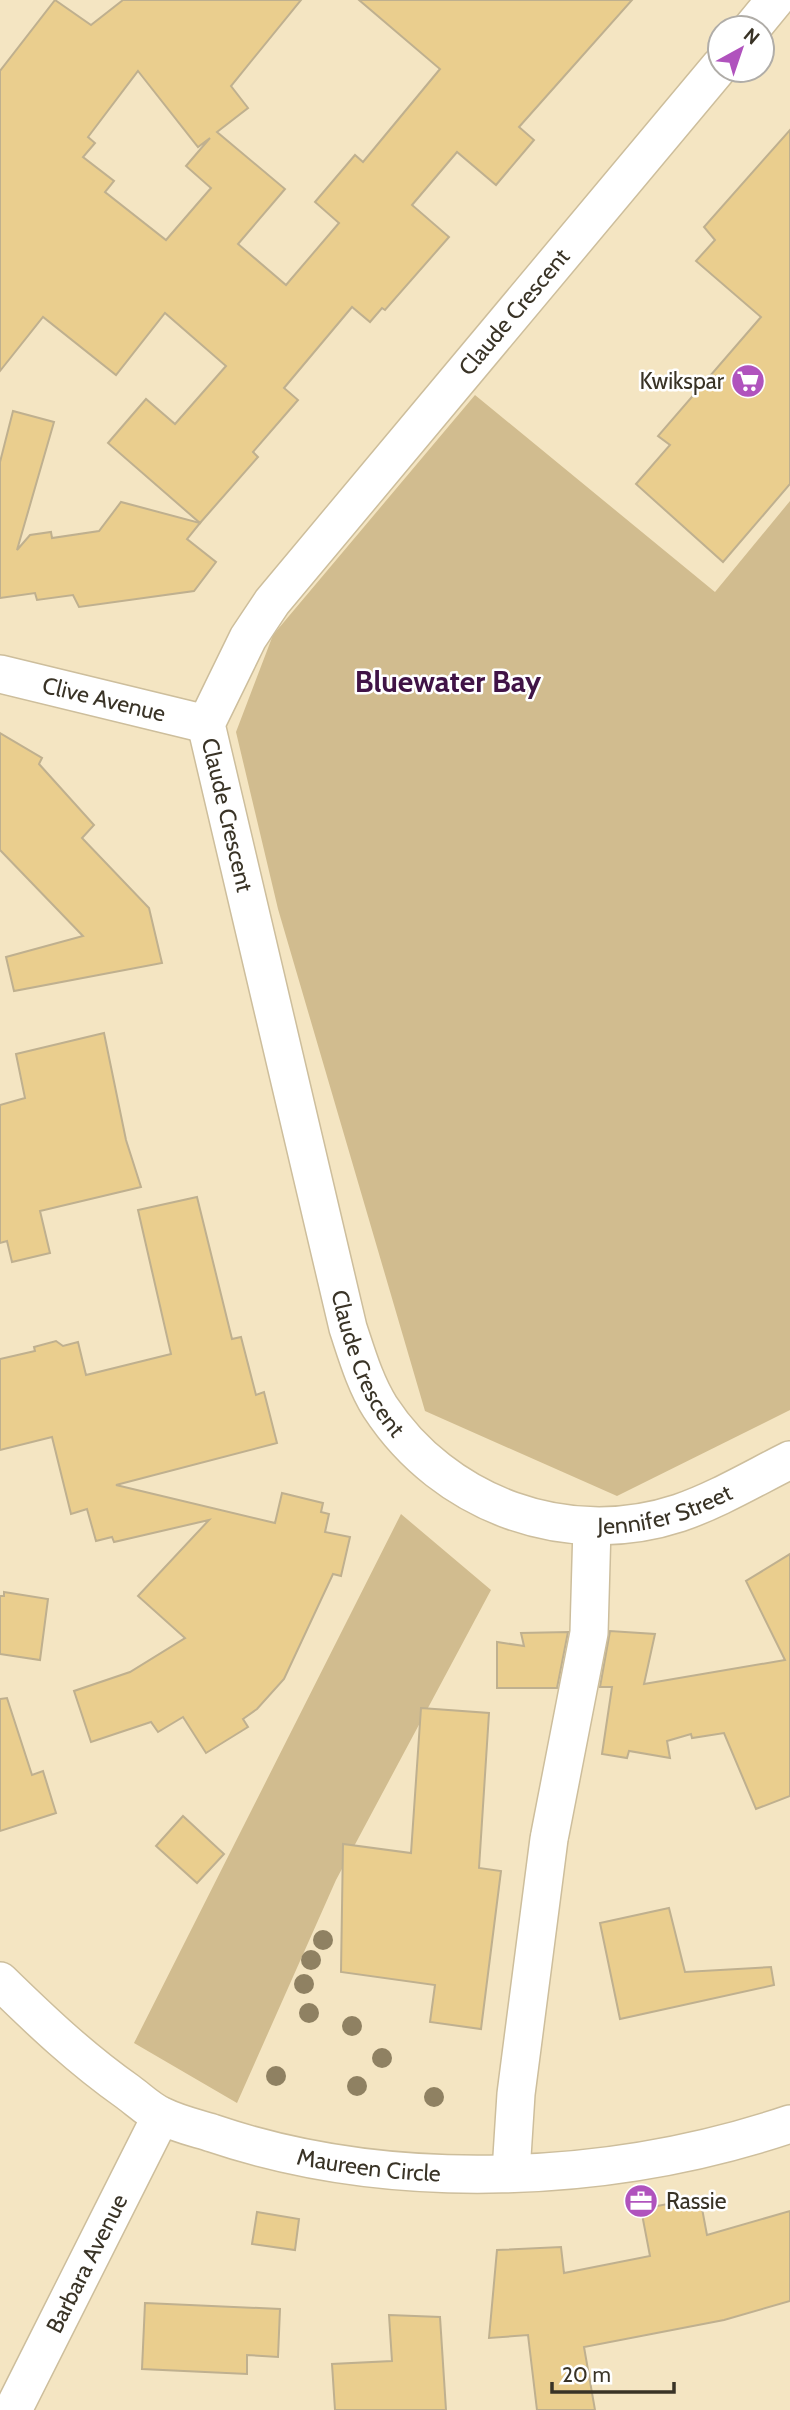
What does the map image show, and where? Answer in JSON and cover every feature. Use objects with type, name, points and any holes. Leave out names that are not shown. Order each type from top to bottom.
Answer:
[{"type":"street","points":[[764,14],[775,0]]},
{"type":"street","name":"Claude Crescent","points":[[531,1518],[483,1500],[441,1475],[408,1443],[380,1406],[361,1367],[348,1328],[206,724],[248,638],[272,602],[706,83]]},
{"type":"street","name":"Clive Avenue","points":[[0,674],[206,724]]},
{"type":"street","name":"Jennifer Street","points":[[531,1518],[593,1527],[678,1513],[790,1460]]},
{"type":"street","points":[[511,2172],[516,2094],[550,1837],[589,1633],[593,1527]]},
{"type":"street","name":"Maureen Circle","points":[[0,1981],[67,2047],[161,2116],[295,2158],[376,2168],[511,2172],[589,2169],[670,2156],[790,2124]]},
{"type":"street","name":"Barbara Avenue","points":[[13,2410],[161,2116]]},
{"type":"shaded area","points":[[475,395],[715,592],[790,501],[790,1410],[617,1496],[425,1411],[278,909],[236,732],[273,635]]},
{"type":"shaded area","points":[[401,1514],[491,1590],[336,1880],[237,2103],[134,2043]]},
{"type":"building","points":[[55,0],[91,25],[123,0],[301,0],[231,86],[248,108],[217,132],[285,189],[238,244],[286,285],[339,223],[315,202],[355,155],[363,162],[440,69],[359,0],[632,0],[519,127],[534,140],[496,185],[457,152],[412,205],[449,237],[385,310],[382,308],[370,322],[352,307],[284,388],[298,400],[253,452],[258,457],[200,523],[108,443],[146,399],[175,424],[226,366],[165,313],[116,375],[43,317],[0,371],[0,71]],"holes":[[[138,71],[198,147],[210,138],[186,166],[211,188],[166,240],[105,192],[114,181],[83,157],[95,143],[88,137]]]},
{"type":"building","name":"Kwikspar","points":[[790,130],[790,484],[723,562],[636,484],[670,445],[658,436],[761,317],[696,261],[715,240],[704,227]]},
{"type":"building","points":[[13,411],[54,422],[17,550],[30,535],[51,532],[52,538],[99,531],[121,502],[200,523],[187,539],[216,562],[194,591],[79,607],[73,595],[37,600],[35,593],[0,598],[0,462]]},
{"type":"building","points":[[0,733],[42,758],[39,764],[94,825],[82,838],[149,908],[162,963],[14,991],[6,957],[83,936],[0,850]]},
{"type":"building","points":[[104,1033],[126,1140],[141,1187],[40,1211],[50,1253],[12,1262],[7,1241],[0,1243],[0,1105],[25,1098],[16,1054]]},
{"type":"building","points":[[197,1197],[232,1339],[241,1337],[256,1395],[264,1392],[277,1443],[116,1485],[275,1523],[282,1493],[323,1503],[321,1512],[329,1514],[325,1532],[350,1537],[341,1576],[333,1574],[284,1679],[257,1709],[243,1719],[248,1727],[206,1753],[183,1717],[158,1732],[151,1722],[91,1742],[74,1691],[130,1672],[185,1638],[138,1596],[209,1520],[114,1542],[112,1537],[96,1541],[87,1509],[71,1514],[52,1437],[0,1450],[0,1359],[35,1351],[34,1347],[56,1341],[63,1346],[78,1342],[86,1375],[171,1354],[138,1210]]},
{"type":"building","points":[[790,1554],[790,1796],[756,1809],[724,1733],[692,1738],[691,1734],[667,1741],[670,1758],[629,1751],[627,1758],[602,1754],[612,1687],[600,1687],[610,1631],[655,1634],[644,1684],[785,1660],[746,1581]]},
{"type":"building","points":[[4,1592],[48,1599],[40,1660],[0,1654],[0,1596],[4,1596]]},
{"type":"building","points":[[568,1632],[557,1688],[497,1688],[497,1642],[524,1646],[521,1633]]},
{"type":"building","points":[[7,1698],[32,1775],[43,1771],[56,1813],[0,1831],[0,1699]]},
{"type":"building","points":[[421,1708],[489,1713],[479,1868],[501,1871],[481,2029],[430,2022],[435,1985],[341,1972],[343,1844],[411,1853]]},
{"type":"building","points":[[183,1816],[224,1854],[197,1883],[156,1846]]},
{"type":"building","points":[[669,1908],[685,1972],[771,1967],[774,1985],[620,2019],[600,1923]]},
{"type":"building","points":[[700,2198],[707,2235],[790,2211],[790,2301],[724,2320],[584,2347],[595,2410],[537,2410],[528,2335],[489,2338],[497,2250],[561,2247],[564,2273],[650,2256],[641,2209]]},
{"type":"building","points":[[257,2212],[299,2219],[295,2250],[252,2244]]},
{"type":"building","points":[[145,2303],[280,2309],[278,2357],[247,2355],[247,2374],[142,2369]]},
{"type":"building","points":[[389,2315],[440,2317],[446,2410],[335,2410],[332,2364],[392,2361]]},
{"type":"place","name":"Kwikspar","points":[[748,381]]},
{"type":"place","name":"Rassie","points":[[641,2201]]},
{"type":"district","name":"Bluewater Bay","points":[[448,681]]}]
